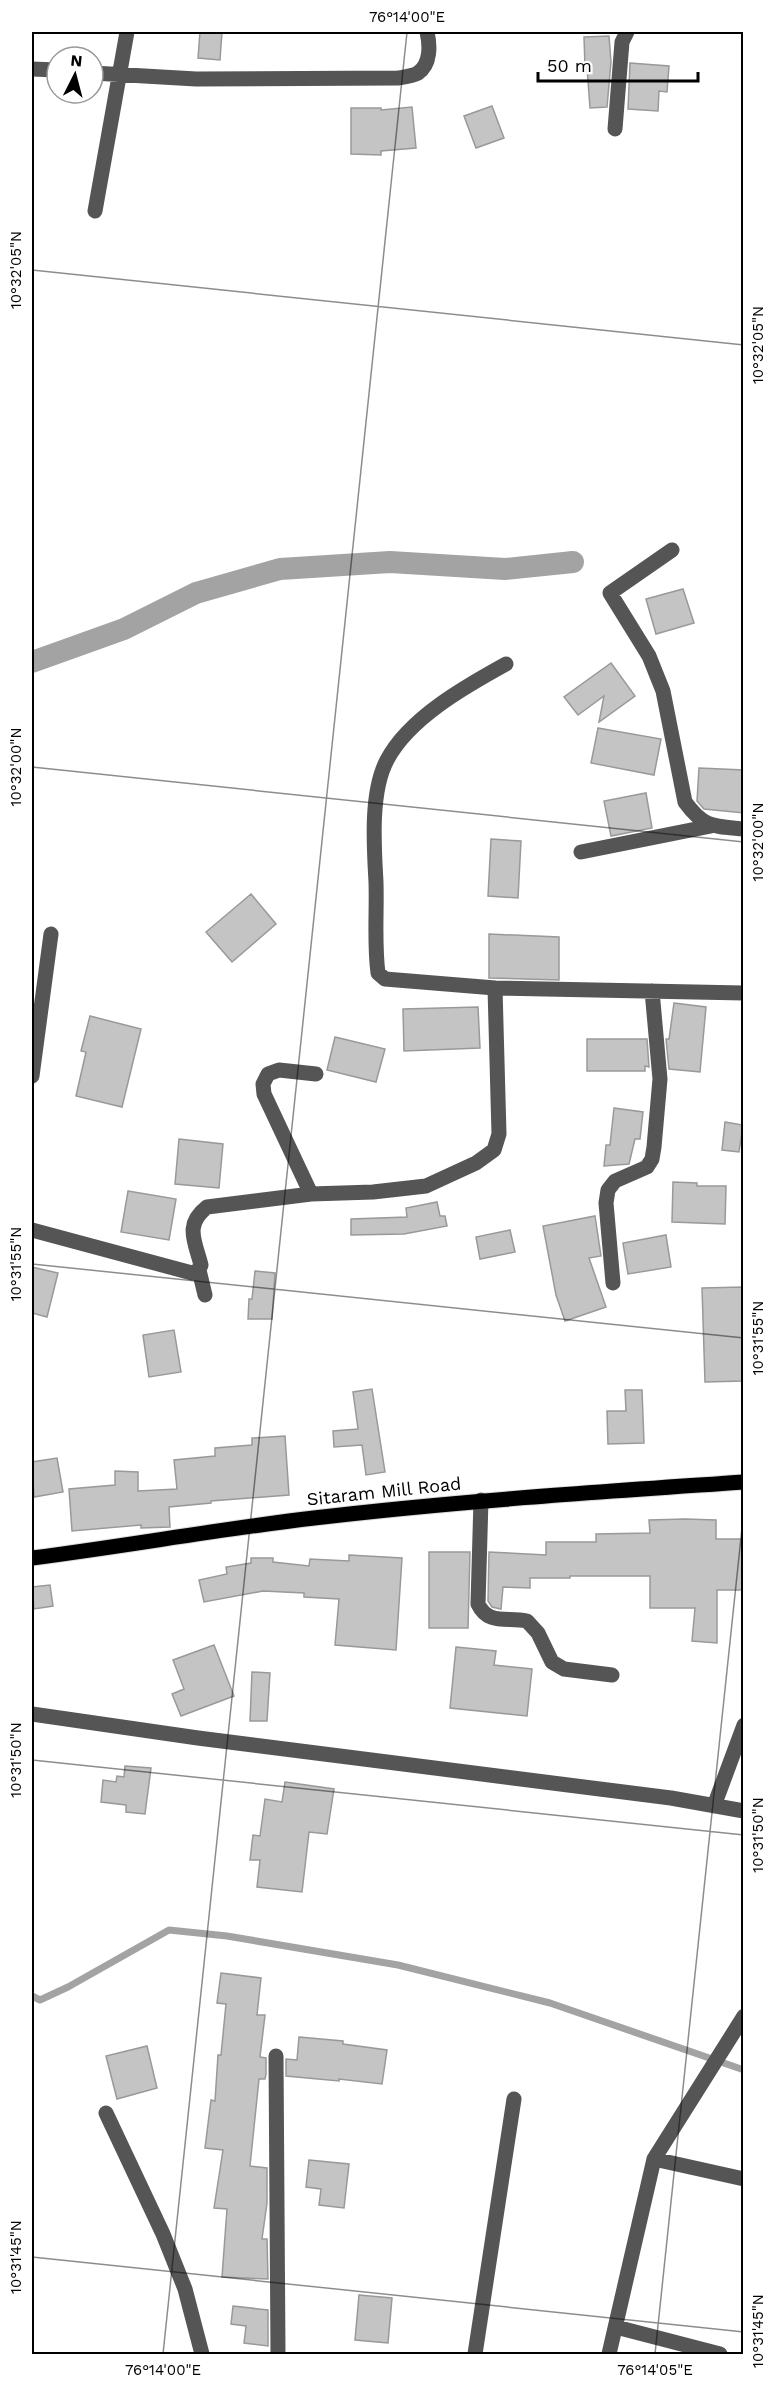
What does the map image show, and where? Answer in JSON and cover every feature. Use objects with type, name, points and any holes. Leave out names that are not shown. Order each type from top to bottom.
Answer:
[{"type":"main road","name":"Sitaram Mill Road","points":[[32,1557],[110,1548],[313,1518],[482,1500],[744,1482]]},
{"type":"street","points":[[95,211],[127,32]]},
{"type":"street","points":[[105,73],[196,79],[398,78],[417,74],[427,61],[430,44],[427,32]]},
{"type":"street","points":[[615,129],[622,42],[627,32]]},
{"type":"street","points":[[672,550],[610,592],[650,656],[663,691],[685,802],[696,817],[711,826]]},
{"type":"street","points":[[506,663],[470,683],[410,728],[387,760],[377,791],[374,846],[378,973],[385,979],[495,988],[744,993]]},
{"type":"street","points":[[581,852],[711,826],[744,829]]},
{"type":"street","points":[[32,1076],[51,934]]},
{"type":"street","points":[[205,1295],[192,1227],[197,1215],[207,1207],[310,1194],[373,1192],[426,1186],[476,1163],[494,1150],[499,1134],[495,988]]},
{"type":"street","points":[[613,1283],[607,1225],[608,1190],[615,1181],[647,1167],[652,1159],[654,1148],[660,1079],[652,991]]},
{"type":"street","points":[[310,1194],[264,1094],[263,1084],[268,1074],[279,1070],[316,1074]]},
{"type":"street","points":[[32,1230],[192,1273],[199,1270]]},
{"type":"street","points":[[482,1500],[478,1604],[483,1614],[490,1618],[527,1622],[537,1633],[552,1662],[564,1669],[612,1675]]},
{"type":"street","points":[[32,1714],[198,1738],[671,1798],[744,1812]]},
{"type":"street","points":[[714,1806],[744,1725]]},
{"type":"street","points":[[609,2355],[654,2159],[744,2016]]},
{"type":"street","points":[[276,2056],[278,2355]]},
{"type":"street","points":[[475,2355],[514,2099]]},
{"type":"street","points":[[106,2113],[163,2234],[185,2289],[202,2355]]},
{"type":"street","points":[[654,2159],[744,2179]]},
{"type":"street","points":[[616,2327],[720,2355]]},
{"type":"building","points":[[200,32],[222,32],[220,60],[198,58]]},
{"type":"building","points":[[609,36],[611,62],[607,107],[590,108],[584,37]]},
{"type":"building","points":[[630,63],[669,66],[667,92],[659,91],[658,111],[628,109]]},
{"type":"building","points":[[492,106],[504,138],[476,148],[464,116]]},
{"type":"building","points":[[412,107],[416,148],[381,151],[381,155],[351,154],[351,108],[381,108],[381,110]]},
{"type":"building","points":[[683,589],[694,623],[656,634],[646,599]]},
{"type":"building","points":[[611,663],[635,696],[599,722],[604,696],[578,715],[564,697]]},
{"type":"building","points":[[598,728],[661,739],[654,775],[591,763]]},
{"type":"building","points":[[699,768],[744,770],[744,813],[704,809],[697,801]]},
{"type":"building","points":[[646,793],[652,828],[611,836],[604,801]]},
{"type":"building","points":[[491,839],[521,841],[518,898],[488,896]]},
{"type":"building","points":[[251,894],[276,924],[232,962],[206,932]]},
{"type":"building","points":[[489,934],[559,937],[559,980],[489,978]]},
{"type":"building","points":[[674,1003],[706,1007],[700,1072],[669,1069],[666,1039],[669,1039]]},
{"type":"building","points":[[478,1007],[480,1048],[404,1051],[403,1009]]},
{"type":"building","points":[[90,1016],[141,1029],[122,1107],[76,1096],[86,1052],[81,1051]]},
{"type":"building","points":[[335,1037],[385,1049],[376,1082],[327,1070]]},
{"type":"building","points":[[587,1039],[647,1039],[649,1067],[645,1066],[645,1071],[587,1071]]},
{"type":"building","points":[[614,1108],[643,1112],[640,1139],[635,1139],[629,1164],[604,1166],[606,1145],[610,1145]]},
{"type":"building","points":[[725,1122],[743,1125],[739,1152],[722,1150]]},
{"type":"building","points":[[179,1139],[223,1144],[219,1188],[175,1184]]},
{"type":"building","points":[[673,1182],[697,1183],[697,1186],[726,1186],[725,1224],[672,1222]]},
{"type":"building","points":[[128,1191],[176,1199],[169,1240],[121,1232]]},
{"type":"building","points":[[437,1202],[440,1216],[445,1216],[447,1226],[404,1234],[351,1235],[351,1219],[407,1217],[406,1208]]},
{"type":"building","points":[[595,1216],[601,1256],[589,1258],[606,1307],[565,1321],[556,1295],[543,1226]]},
{"type":"building","points":[[510,1230],[515,1252],[480,1259],[476,1237]]},
{"type":"building","points":[[666,1235],[671,1267],[628,1274],[623,1243]]},
{"type":"building","points":[[32,1267],[58,1273],[47,1317],[32,1313]]},
{"type":"building","points":[[255,1271],[275,1273],[272,1319],[248,1319],[249,1299],[252,1299]]},
{"type":"building","points":[[744,1287],[744,1381],[705,1382],[702,1288]]},
{"type":"building","points":[[174,1330],[181,1372],[149,1377],[143,1335]]},
{"type":"building","points":[[372,1389],[385,1472],[366,1475],[362,1445],[334,1447],[333,1431],[358,1429],[353,1392]]},
{"type":"building","points":[[625,1390],[642,1390],[644,1443],[608,1444],[607,1411],[626,1411]]},
{"type":"building","points":[[285,1436],[289,1495],[169,1507],[170,1527],[141,1528],[141,1525],[72,1531],[69,1489],[115,1485],[115,1471],[138,1472],[138,1491],[177,1489],[174,1460],[215,1456],[215,1448],[252,1445],[252,1438]]},
{"type":"building","points":[[57,1458],[63,1492],[34,1497],[32,1462]]},
{"type":"building","points":[[649,1520],[716,1520],[716,1539],[744,1539],[744,1590],[717,1590],[717,1643],[692,1641],[695,1608],[650,1608],[650,1576],[530,1578],[530,1588],[503,1587],[501,1609],[492,1607],[488,1601],[489,1552],[546,1555],[546,1542],[596,1542],[596,1534],[650,1533]]},
{"type":"building","points":[[429,1552],[470,1552],[468,1628],[429,1628]]},
{"type":"building","points":[[349,1555],[402,1558],[396,1650],[335,1645],[339,1599],[304,1597],[304,1593],[263,1591],[204,1602],[199,1580],[227,1574],[226,1567],[251,1563],[251,1558],[273,1558],[273,1562],[309,1566],[310,1559],[349,1561]]},
{"type":"building","points":[[50,1585],[53,1606],[34,1609],[32,1587]]},
{"type":"building","points":[[214,1645],[234,1696],[181,1716],[172,1694],[184,1689],[173,1660]]},
{"type":"building","points":[[456,1647],[496,1651],[494,1665],[532,1669],[527,1716],[450,1708]]},
{"type":"building","points":[[252,1672],[270,1673],[267,1721],[250,1721]]},
{"type":"building","points":[[125,1766],[151,1768],[145,1814],[126,1812],[126,1805],[101,1802],[103,1780],[116,1782],[117,1776],[124,1777]]},
{"type":"building","points":[[285,1782],[334,1789],[327,1834],[309,1832],[302,1892],[257,1887],[260,1860],[250,1860],[253,1835],[260,1836],[265,1799],[282,1802]]},
{"type":"building","points":[[221,1973],[261,1978],[257,2015],[265,2015],[260,2057],[266,2058],[266,2074],[265,2079],[259,2079],[250,2166],[267,2168],[267,2203],[262,2239],[267,2239],[268,2279],[222,2277],[227,2209],[214,2208],[223,2150],[205,2148],[211,2100],[215,2101],[218,2055],[221,2055],[226,2004],[217,2003]]},
{"type":"building","points":[[299,2037],[343,2041],[343,2044],[387,2050],[382,2084],[286,2076],[286,2059],[297,2060]]},
{"type":"building","points":[[147,2046],[157,2088],[117,2099],[106,2056]]},
{"type":"building","points":[[309,2160],[349,2164],[344,2208],[319,2205],[321,2189],[306,2187]]},
{"type":"building","points":[[359,2295],[392,2298],[388,2343],[355,2340]]},
{"type":"building","points":[[233,2306],[268,2310],[268,2346],[244,2343],[246,2326],[231,2324]]},
{"type":"waterway","points":[[32,662],[124,629],[196,593],[280,569],[390,562],[505,569],[573,562]]},
{"type":"waterway","points":[[32,1996],[40,2000],[68,1987],[169,1930],[227,1936],[398,1965],[550,2003],[744,2070]]}]
